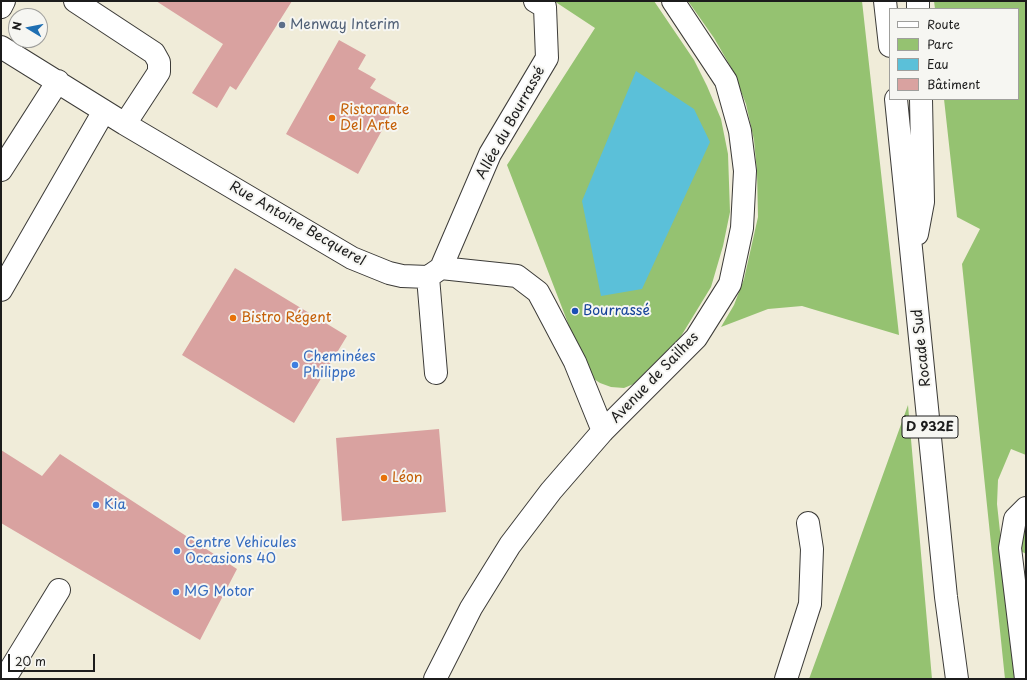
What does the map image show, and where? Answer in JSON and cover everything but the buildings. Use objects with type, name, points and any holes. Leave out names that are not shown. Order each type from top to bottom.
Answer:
[{"type":"street","points":[[1,7],[4,1]]},
{"type":"street","points":[[75,1],[154,53],[159,62],[159,72],[124,124]]},
{"type":"street","name":"Allée du Bourrassé","points":[[434,272],[490,154],[547,58],[545,7],[535,1]]},
{"type":"street","name":"Avenue de Sailhes","points":[[434,679],[471,608],[510,545],[551,491],[603,431],[696,338],[730,284],[742,228],[745,171],[740,131],[726,81],[673,1]]},
{"type":"street","points":[[885,1],[889,37]]},
{"type":"street","name":"Rue Antoine Becquerel","points":[[1,47],[58,81],[124,124],[352,258],[389,273],[402,276],[434,272],[518,276],[538,292],[575,362],[603,431]]},
{"type":"street","points":[[4,157],[58,81]]},
{"type":"street","name":"Rocade Sud","points":[[896,100],[913,256],[946,597],[957,679]]},
{"type":"street","points":[[913,256],[923,202],[921,100]]},
{"type":"street","points":[[1,290],[104,111]]},
{"type":"street","points":[[434,272],[436,373]]},
{"type":"street","points":[[1026,508],[1015,519],[1010,548],[1026,679]]},
{"type":"street","points":[[786,679],[810,604],[812,549],[808,523]]},
{"type":"street","points":[[7,675],[59,590]]},
{"type":"street","name":"Rocade Sud","points":[[946,597],[950,679]]},
{"type":"green space","points":[[554,1],[654,1],[694,60],[707,86],[721,119],[728,154],[730,212],[723,246],[711,287],[675,346],[636,383],[624,388],[611,387],[600,383],[588,375],[507,165],[595,28]]},
{"type":"green space","points":[[688,1],[862,1],[899,335],[802,306],[768,309],[721,327],[734,305],[744,279],[758,217],[757,172],[754,140],[746,104],[732,69],[714,38]]},
{"type":"green space","points":[[934,1],[1026,1],[1026,455],[1011,449],[998,480],[997,504],[1016,679],[1005,679],[962,264],[980,229],[957,217],[944,100],[1019,100],[1019,8],[935,8]]},
{"type":"green space","points":[[908,405],[932,679],[809,679],[835,608]]},
{"type":"green space","points":[[1026,529],[1026,554],[1021,551],[1023,532]]},
{"type":"water","points":[[636,71],[694,109],[710,142],[642,289],[601,296],[582,201]]},
{"type":"place","name":"Menway Interim","points":[[282,25]]},
{"type":"place","name":"Ristorante Del Arte","points":[[332,118]]},
{"type":"place","name":"Bourrassé","points":[[575,311]]},
{"type":"place","name":"Bistro Régent","points":[[233,318]]},
{"type":"place","name":"Cheminées Philippe","points":[[295,365]]},
{"type":"place","name":"Léon","points":[[384,478]]},
{"type":"place","name":"Kia","points":[[96,505]]},
{"type":"place","name":"Centre Vehicules Occasions 40","points":[[177,551]]},
{"type":"place","name":"MG Motor","points":[[176,592]]}]
